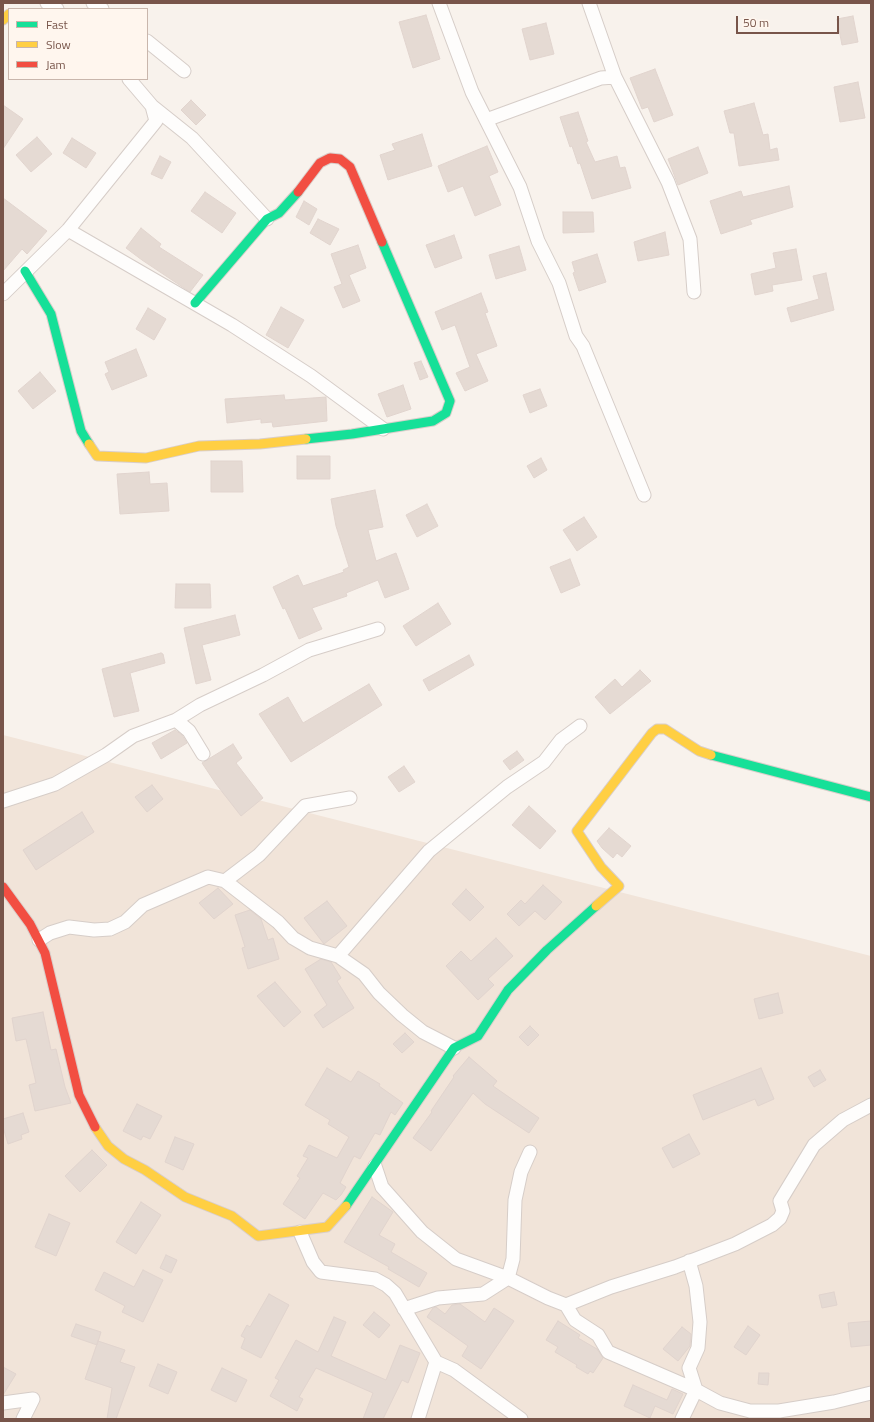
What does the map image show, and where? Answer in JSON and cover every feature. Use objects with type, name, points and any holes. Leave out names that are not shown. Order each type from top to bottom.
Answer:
[{"type":"street","points":[[440,3],[472,92],[520,187],[538,241],[559,283],[576,336],[583,346],[644,495]]},
{"type":"street","points":[[589,3],[615,77],[668,182],[690,239],[694,292]]},
{"type":"street","points":[[148,42],[184,71]]},
{"type":"street","points":[[486,120],[601,78],[615,77]]},
{"type":"street","points":[[130,80],[152,106],[192,138],[267,219]]},
{"type":"street","points":[[3,294],[25,270],[68,230],[156,121],[152,106]]},
{"type":"street","points":[[25,270],[51,314],[82,432],[97,456],[146,458],[199,446],[260,444],[383,429],[433,421],[446,413],[450,401],[350,166],[340,159],[330,158],[320,163],[303,186],[279,213],[267,219],[195,303]]},
{"type":"street","points":[[68,230],[195,303],[311,376],[383,429]]},
{"type":"street","points":[[3,801],[55,784],[133,736],[176,720],[200,705],[263,675],[308,650],[378,629]]},
{"type":"street","points":[[176,720],[189,731],[202,754]]},
{"type":"street","points":[[338,956],[429,850],[507,787],[544,762],[561,740],[580,726]]},
{"type":"street","points":[[3,887],[30,924],[45,953],[79,1095],[97,1131],[108,1146],[185,1197],[232,1216],[258,1236],[300,1232],[327,1227],[352,1200],[454,1048],[478,1036],[508,990],[547,950],[618,886],[601,867],[577,831],[652,733],[657,729],[665,729],[699,750],[735,762],[769,769],[871,797]]},
{"type":"street","points":[[225,881],[259,855],[305,806],[350,798]]},
{"type":"street","points":[[38,940],[50,933],[69,927],[94,930],[110,929],[125,922],[142,905],[208,877],[225,881],[278,922],[293,938],[310,948],[338,956],[364,974],[379,993],[422,1032],[454,1048]]},
{"type":"street","points":[[566,1305],[611,1287],[735,1244],[772,1225],[780,1218],[783,1211],[780,1201],[814,1145],[842,1120],[871,1105]]},
{"type":"street","points":[[404,1309],[438,1298],[483,1294],[508,1278],[513,1259],[515,1200],[521,1172],[530,1152]]},
{"type":"street","points":[[375,1166],[382,1187],[422,1232],[456,1259],[508,1278],[548,1298],[566,1305],[575,1320],[598,1335],[608,1352],[696,1390],[720,1403],[750,1411],[779,1411],[834,1402],[871,1393]]},
{"type":"street","points":[[300,1232],[313,1262],[321,1272],[375,1279],[395,1293],[436,1362],[454,1370],[521,1419]]},
{"type":"street","points":[[682,1419],[696,1390],[689,1368],[698,1348],[700,1322],[696,1286],[689,1261]]},
{"type":"street","points":[[418,1419],[436,1362]]},
{"type":"street","points":[[3,1403],[33,1399],[23,1419]]},
{"type":"shaded area","points":[[3,735],[871,956],[871,1419],[3,1419]]},
{"type":"building","points":[[426,15],[440,59],[413,68],[399,22]]},
{"type":"building","points":[[853,16],[858,42],[842,45],[837,19]]},
{"type":"building","points":[[546,23],[554,54],[530,60],[522,29]]},
{"type":"building","points":[[655,69],[673,115],[654,122],[648,107],[642,109],[630,78]]},
{"type":"building","points":[[858,82],[865,118],[840,122],[834,87]]},
{"type":"building","points":[[191,100],[206,115],[196,125],[181,110]]},
{"type":"building","points":[[754,103],[763,135],[768,134],[770,150],[777,148],[779,160],[739,166],[734,133],[730,133],[724,111]]},
{"type":"building","points":[[3,105],[23,119],[3,149]]},
{"type":"building","points":[[578,112],[588,141],[586,142],[595,162],[617,156],[620,168],[625,167],[631,188],[592,199],[580,163],[578,164],[572,146],[570,147],[560,117]]},
{"type":"building","points":[[422,134],[432,166],[388,180],[380,155],[395,150],[392,144]]},
{"type":"building","points":[[37,137],[52,154],[31,172],[16,155]]},
{"type":"building","points":[[72,138],[96,153],[86,168],[63,153]]},
{"type":"building","points":[[487,146],[498,172],[489,176],[501,205],[475,216],[463,186],[448,192],[438,166]]},
{"type":"building","points":[[698,147],[708,173],[678,185],[668,159]]},
{"type":"building","points":[[160,156],[171,162],[162,179],[151,174]]},
{"type":"building","points":[[789,186],[793,207],[750,220],[752,224],[721,234],[710,201],[741,191],[743,197]]},
{"type":"building","points":[[205,192],[236,213],[222,233],[191,211]]},
{"type":"building","points":[[3,198],[47,231],[27,254],[22,249],[3,271]]},
{"type":"building","points":[[304,201],[317,209],[309,225],[296,217]]},
{"type":"building","points":[[563,212],[593,212],[594,232],[563,233]]},
{"type":"building","points":[[318,219],[339,229],[330,245],[310,233]]},
{"type":"building","points":[[141,228],[161,244],[159,247],[203,275],[190,292],[126,248]]},
{"type":"building","points":[[665,232],[669,255],[638,261],[634,242]]},
{"type":"building","points":[[454,235],[462,258],[435,268],[426,245]]},
{"type":"building","points":[[358,245],[366,268],[349,275],[360,301],[343,308],[334,287],[342,284],[331,254]]},
{"type":"building","points":[[519,246],[526,270],[496,279],[489,255]]},
{"type":"building","points":[[796,249],[802,280],[772,285],[773,291],[755,295],[751,274],[776,268],[773,253]]},
{"type":"building","points":[[597,254],[606,282],[579,291],[573,273],[575,272],[572,262]]},
{"type":"building","points":[[826,273],[834,310],[791,322],[787,308],[819,299],[813,276]]},
{"type":"building","points":[[481,293],[488,312],[485,313],[497,346],[476,354],[488,381],[465,391],[456,373],[470,367],[455,325],[442,330],[435,312]]},
{"type":"building","points":[[281,307],[304,320],[288,348],[266,335]]},
{"type":"building","points":[[148,308],[166,319],[154,340],[136,329]]},
{"type":"building","points":[[136,349],[147,376],[112,390],[105,374],[109,372],[105,362]]},
{"type":"building","points":[[421,361],[428,377],[420,380],[414,363]]},
{"type":"building","points":[[40,372],[56,391],[33,409],[18,391]]},
{"type":"building","points":[[403,385],[411,409],[387,417],[378,394]]},
{"type":"building","points":[[540,389],[547,406],[530,413],[523,395]]},
{"type":"building","points":[[284,395],[285,400],[326,397],[327,421],[273,427],[272,422],[261,423],[261,419],[227,423],[225,399]]},
{"type":"building","points":[[297,456],[330,456],[330,479],[297,479]]},
{"type":"building","points":[[541,458],[547,470],[534,478],[527,466]]},
{"type":"building","points":[[211,461],[242,461],[243,492],[211,492]]},
{"type":"building","points":[[149,472],[150,484],[167,483],[169,511],[120,514],[117,474]]},
{"type":"building","points":[[375,490],[383,527],[368,530],[376,561],[396,553],[409,589],[385,598],[378,580],[346,593],[347,596],[312,608],[322,629],[299,639],[285,608],[283,609],[273,587],[298,575],[303,586],[344,572],[343,570],[349,567],[336,526],[331,499]]},
{"type":"building","points":[[427,504],[438,526],[417,537],[406,515]]},
{"type":"building","points":[[584,517],[597,537],[577,551],[563,530]]},
{"type":"building","points":[[570,559],[580,585],[561,593],[550,567]]},
{"type":"building","points":[[176,584],[210,584],[211,608],[175,608]]},
{"type":"building","points":[[438,603],[451,624],[416,646],[403,626]]},
{"type":"building","points":[[235,615],[240,635],[202,645],[211,680],[196,684],[184,628]]},
{"type":"building","points":[[161,653],[163,654],[165,663],[130,673],[139,711],[114,717],[102,669]]},
{"type":"building","points":[[469,655],[474,665],[429,691],[423,680]]},
{"type":"building","points":[[640,670],[651,681],[610,714],[595,697],[615,679],[622,687]]},
{"type":"building","points":[[369,684],[382,705],[291,762],[259,714],[288,697],[303,723]]},
{"type":"building","points":[[175,730],[182,735],[187,743],[161,759],[152,743]]},
{"type":"building","points":[[233,744],[242,758],[236,763],[263,798],[241,816],[202,763]]},
{"type":"building","points":[[517,751],[524,760],[510,770],[503,761]]},
{"type":"building","points":[[404,766],[415,782],[399,792],[388,777]]},
{"type":"building","points":[[152,785],[163,799],[147,812],[135,797]]},
{"type":"building","points":[[529,806],[556,831],[540,849],[512,825]]},
{"type":"building","points":[[82,812],[94,832],[36,870],[23,850]]},
{"type":"building","points":[[609,828],[631,846],[622,857],[617,853],[613,858],[597,841]]},
{"type":"building","points":[[543,885],[562,902],[545,920],[535,911],[519,926],[507,914],[521,900],[525,904]]},
{"type":"building","points":[[218,888],[233,904],[214,919],[199,903]]},
{"type":"building","points":[[466,889],[484,907],[470,921],[452,904]]},
{"type":"building","points":[[327,901],[347,926],[324,944],[304,918]]},
{"type":"building","points":[[250,910],[261,919],[268,940],[273,938],[279,959],[248,969],[242,948],[245,947],[235,915]]},
{"type":"building","points":[[496,938],[513,956],[488,979],[494,985],[478,1000],[446,966],[461,951],[471,961]]},
{"type":"building","points":[[321,959],[331,962],[341,978],[337,981],[354,1008],[323,1028],[314,1015],[327,1005],[305,969]]},
{"type":"building","points":[[275,982],[301,1012],[284,1027],[257,996]]},
{"type":"building","points":[[778,993],[783,1013],[759,1019],[754,999]]},
{"type":"building","points":[[43,1012],[51,1050],[56,1049],[65,1087],[71,1103],[35,1111],[29,1085],[36,1083],[26,1039],[16,1041],[12,1018]]},
{"type":"building","points":[[530,1026],[539,1035],[528,1046],[519,1037]]},
{"type":"building","points":[[405,1033],[414,1042],[402,1053],[393,1044]]},
{"type":"building","points":[[469,1057],[497,1081],[493,1086],[539,1118],[529,1133],[485,1104],[473,1093],[431,1151],[413,1138],[432,1112],[431,1111],[454,1077],[453,1076]]},
{"type":"building","points":[[327,1068],[351,1082],[358,1071],[380,1084],[379,1086],[403,1103],[395,1115],[391,1112],[380,1135],[375,1133],[360,1159],[354,1156],[340,1183],[346,1187],[341,1195],[336,1200],[323,1193],[305,1219],[283,1204],[300,1178],[297,1176],[308,1158],[303,1156],[309,1145],[337,1158],[349,1137],[328,1124],[330,1120],[305,1105]]},
{"type":"building","points":[[761,1068],[774,1099],[758,1106],[755,1099],[703,1120],[693,1095]]},
{"type":"building","points":[[820,1070],[826,1080],[814,1087],[808,1077]]},
{"type":"building","points":[[137,1104],[162,1116],[150,1139],[143,1136],[141,1140],[123,1131]]},
{"type":"building","points":[[23,1113],[29,1132],[21,1135],[22,1139],[8,1144],[3,1127],[3,1119]]},
{"type":"building","points":[[689,1134],[700,1154],[673,1168],[662,1148]]},
{"type":"building","points":[[175,1137],[194,1144],[183,1170],[165,1162]]},
{"type":"building","points":[[92,1150],[107,1165],[80,1192],[65,1176]]},
{"type":"building","points":[[372,1197],[393,1212],[379,1235],[395,1244],[391,1252],[427,1273],[419,1287],[388,1269],[389,1267],[344,1242]]},
{"type":"building","points":[[141,1202],[161,1215],[136,1254],[116,1242]]},
{"type":"building","points":[[49,1214],[70,1223],[56,1256],[35,1247]]},
{"type":"building","points":[[166,1255],[177,1260],[171,1273],[160,1268]]},
{"type":"building","points":[[143,1270],[163,1280],[143,1322],[122,1312],[125,1306],[95,1290],[104,1272],[134,1287]]},
{"type":"building","points":[[834,1292],[837,1305],[822,1308],[819,1295]]},
{"type":"building","points":[[269,1294],[289,1305],[261,1358],[241,1348],[245,1338],[241,1336],[247,1325],[250,1327]]},
{"type":"building","points":[[460,1304],[485,1322],[494,1308],[514,1321],[481,1369],[462,1356],[468,1346],[427,1317],[433,1308],[436,1307],[445,1314],[452,1305]]},
{"type":"building","points":[[374,1312],[390,1325],[379,1338],[363,1325]]},
{"type":"building","points":[[334,1317],[346,1322],[331,1356],[386,1380],[400,1345],[420,1353],[408,1383],[402,1380],[383,1419],[363,1419],[373,1393],[316,1368],[299,1397],[303,1399],[297,1411],[270,1396],[279,1380],[275,1378],[296,1340],[318,1352]]},
{"type":"building","points":[[558,1321],[580,1335],[578,1338],[597,1349],[603,1358],[593,1373],[590,1371],[588,1374],[576,1367],[577,1365],[555,1352],[558,1347],[546,1340]]},
{"type":"building","points":[[871,1321],[871,1345],[851,1347],[848,1323]]},
{"type":"building","points":[[76,1324],[101,1332],[97,1345],[71,1336]]},
{"type":"building","points":[[748,1326],[760,1335],[746,1355],[734,1347]]},
{"type":"building","points":[[682,1327],[691,1334],[690,1346],[678,1361],[663,1349]]},
{"type":"building","points":[[98,1341],[125,1350],[120,1362],[135,1367],[116,1419],[107,1419],[112,1388],[85,1379]]},
{"type":"building","points":[[158,1364],[177,1372],[168,1394],[149,1386]]},
{"type":"building","points":[[3,1367],[16,1374],[3,1395]]},
{"type":"building","points":[[222,1368],[247,1380],[236,1402],[211,1390]]},
{"type":"building","points":[[759,1373],[769,1373],[768,1385],[758,1384]]},
{"type":"building","points":[[633,1385],[667,1400],[672,1389],[683,1394],[673,1414],[655,1406],[650,1418],[624,1406]]},
{"type":"traffic: fast","points":[[195,303],[267,219],[279,213],[298,192]]},
{"type":"traffic: fast","points":[[306,439],[352,434],[433,421],[446,413],[450,401],[382,242]]},
{"type":"traffic: fast","points":[[25,271],[51,314],[81,431],[89,444]]},
{"type":"traffic: fast","points":[[711,755],[871,797]]},
{"type":"traffic: fast","points":[[346,1206],[454,1048],[478,1036],[508,990],[547,950],[596,906]]},
{"type":"traffic: slow","points":[[3,20],[8,15]]},
{"type":"traffic: slow","points":[[89,444],[97,456],[146,458],[199,446],[260,444],[306,439]]},
{"type":"traffic: slow","points":[[596,906],[619,886],[601,867],[577,831],[652,733],[657,729],[665,729],[699,751],[711,755]]},
{"type":"traffic: slow","points":[[95,1127],[108,1146],[124,1159],[145,1170],[185,1197],[232,1216],[258,1236],[327,1227],[346,1206]]},
{"type":"traffic: jam","points":[[298,192],[320,163],[330,158],[340,159],[350,167],[382,242]]},
{"type":"traffic: jam","points":[[3,887],[30,924],[45,953],[79,1095],[95,1127]]}]
